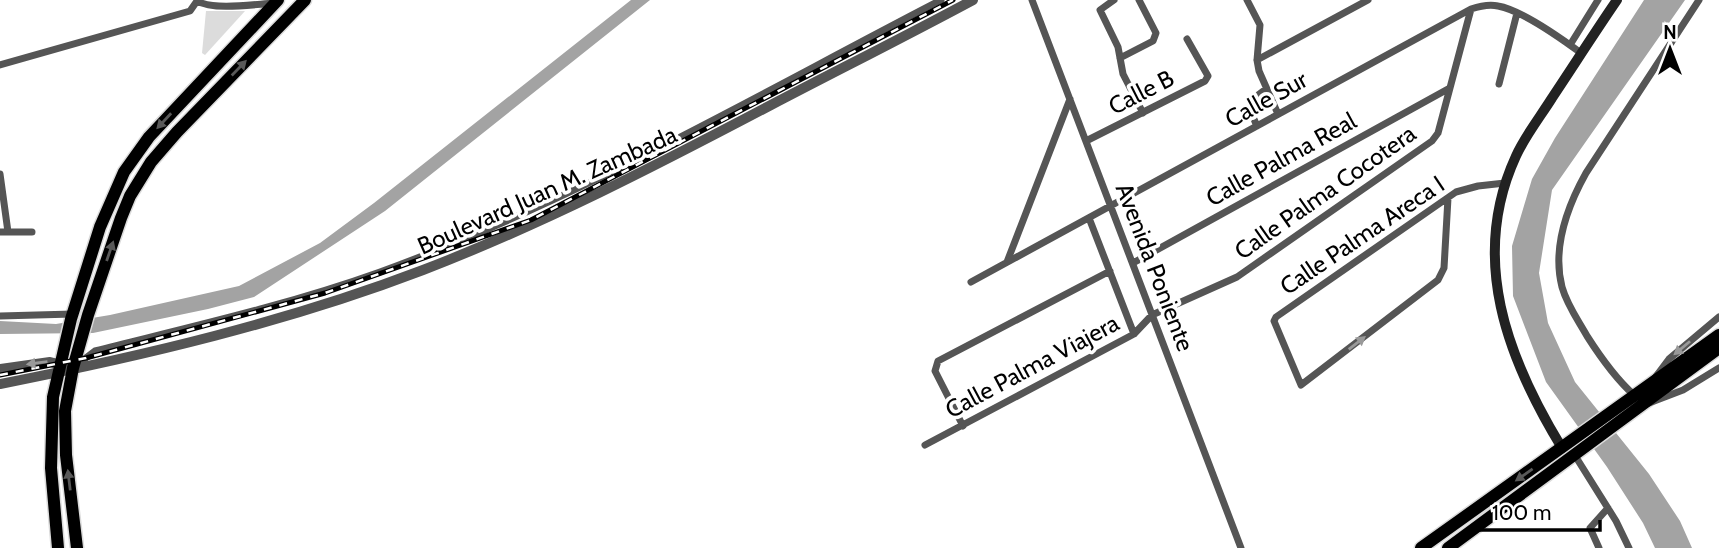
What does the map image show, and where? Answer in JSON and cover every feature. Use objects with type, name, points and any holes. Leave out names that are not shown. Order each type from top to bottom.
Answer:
[{"type":"main road","points":[[77,548],[65,431],[66,404],[88,315],[130,196],[151,162],[177,132],[305,0]]},
{"type":"main road","points":[[1568,451],[1545,416],[1513,349],[1494,277],[1495,232],[1505,183],[1526,138],[1617,0]]},
{"type":"main road","points":[[58,548],[50,445],[51,417],[58,368],[100,227],[129,165],[149,137],[277,1]]},
{"type":"main road","points":[[1638,400],[1650,384],[1719,335]]},
{"type":"main road","points":[[1448,548],[1583,439],[1719,348]]},
{"type":"main road","points":[[1420,548],[1568,451]]},
{"type":"street","name":"Boulevard Juan M. Zambada","points":[[74,368],[95,351],[328,289],[391,268],[520,215],[699,126],[941,0]]},
{"type":"street","name":"Boulevard Juan M. Zambada","points":[[0,384],[58,368],[74,368],[252,325],[367,290],[469,251],[551,217],[656,165],[973,0]]},
{"type":"street","name":"Avenida Poniente","points":[[1032,0],[1241,548]]},
{"type":"street","points":[[1114,0],[1101,7],[1100,12],[1121,58],[1123,74],[1143,113]]},
{"type":"street","points":[[1121,58],[1155,38],[1156,33],[1139,0]]},
{"type":"street","points":[[1247,0],[1260,25],[1257,60],[1266,89],[1278,114]]},
{"type":"street","points":[[1257,60],[1368,0]]},
{"type":"street","points":[[1570,44],[1598,0]]},
{"type":"street","points":[[1699,0],[1586,173],[1573,199],[1561,236],[1560,275],[1570,308],[1610,371],[1638,400],[1661,400],[1719,368]]},
{"type":"street","points":[[0,65],[190,11],[197,1],[202,4],[226,6],[277,1]]},
{"type":"street","name":"Calle Sur","points":[[971,282],[1471,9],[1499,6],[1517,13],[1581,53]]},
{"type":"street","name":"Calle Palma Cocotera","points":[[1152,315],[1237,277],[1432,141],[1438,133],[1471,9]]},
{"type":"street","points":[[1499,85],[1517,13]]},
{"type":"street","name":"Calle B","points":[[1086,141],[1205,81],[1207,74],[1187,39]]},
{"type":"street","points":[[1257,125],[1249,108],[1250,100],[1266,89]]},
{"type":"street","name":"Calle Palma Real","points":[[1133,263],[1448,89]]},
{"type":"street","points":[[1006,262],[1070,99]]},
{"type":"street","points":[[0,174],[4,232],[32,232]]},
{"type":"street","name":"Calle Palma Areca I","points":[[1448,198],[1444,268],[1438,280],[1304,385],[1300,384],[1274,319],[1448,198],[1465,188],[1505,183]]},
{"type":"street","points":[[1089,218],[1134,334]]},
{"type":"street","points":[[963,426],[935,370],[939,361],[1111,271]]},
{"type":"street","name":"Calle Palma Viajera","points":[[925,445],[1134,334],[1152,315]]},
{"type":"street","points":[[0,316],[72,316]]},
{"type":"street","points":[[1650,384],[1669,359],[1719,317]]},
{"type":"street","name":"Boulevard Juan M. Zambada","points":[[0,369],[50,362],[58,368]]},
{"type":"street","points":[[1568,451],[1608,508],[1629,548]]},
{"type":"street","points":[[1600,548],[1590,528],[1608,508]]},
{"type":"shaded area","points":[[631,0],[650,0],[385,211],[254,297],[93,333],[0,334],[0,321],[56,324],[110,315],[239,286],[320,243]]},
{"type":"shaded area","points":[[1644,0],[1685,0],[1552,190],[1539,273],[1548,323],[1575,382],[1649,474],[1680,521],[1692,548],[1655,548],[1643,523],[1607,467],[1546,382],[1513,296],[1512,246],[1532,179],[1555,138]]},
{"type":"shaded area","points":[[206,11],[245,11],[205,55],[202,53]]},
{"type":"railway","points":[[0,375],[86,358],[325,293],[531,220],[953,0]]}]
